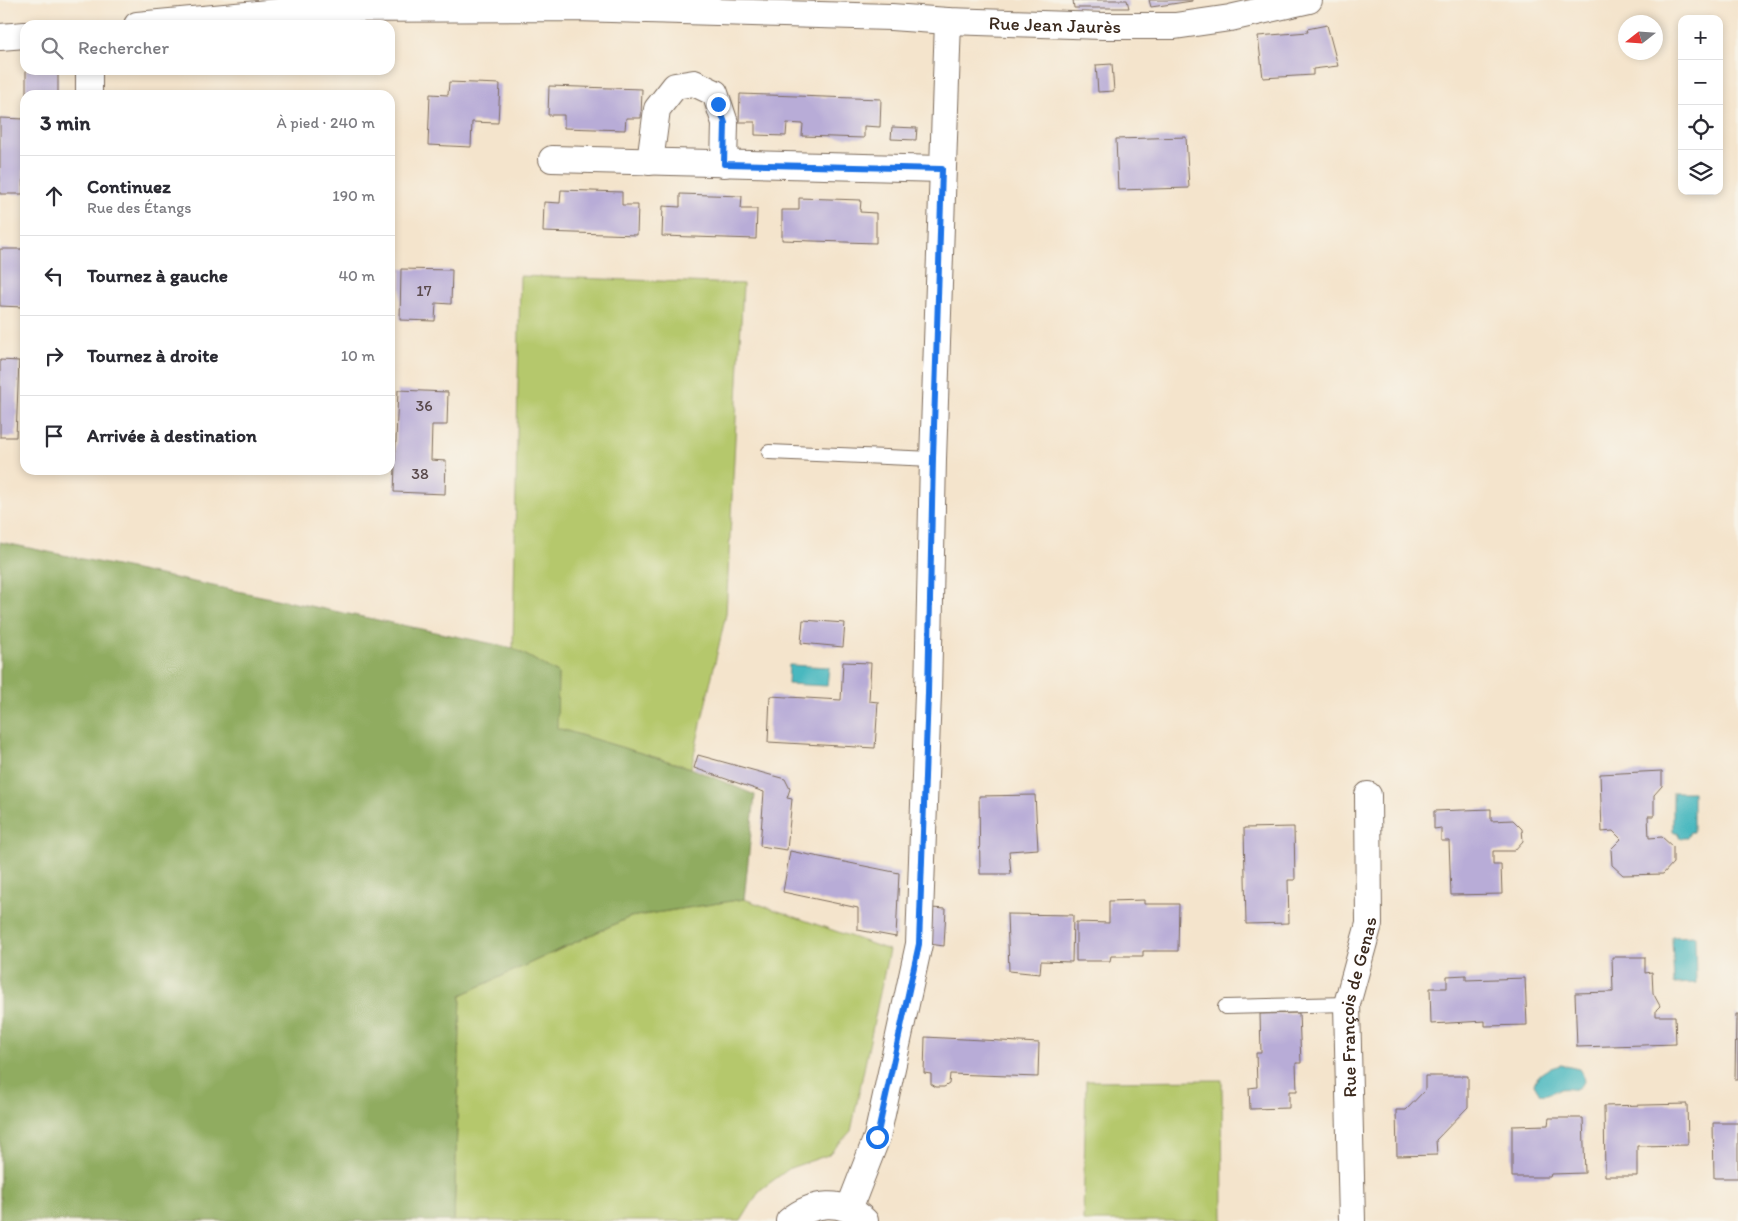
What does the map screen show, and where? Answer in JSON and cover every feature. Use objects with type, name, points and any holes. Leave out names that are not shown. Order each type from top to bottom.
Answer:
[{"type":"street","name":"Rue Jean Jaurès","points":[[191,20],[311,9],[576,8],[692,5],[892,8],[948,21],[1102,26],[1174,26],[1230,18],[1310,0]]},
{"type":"street","points":[[789,1221],[800,1212],[816,1206],[832,1205],[857,1215],[877,1137],[919,944],[948,21]]},
{"type":"street","points":[[0,38],[20,36]]},
{"type":"street","points":[[88,75],[89,90]]},
{"type":"street","points":[[650,162],[657,109],[675,86],[694,83],[715,93],[725,123],[724,164]]},
{"type":"street","points":[[552,159],[942,169]]},
{"type":"street","name":"Rue François de Genas","points":[[1352,1221],[1347,1004],[1369,924],[1368,795]]},
{"type":"lane","points":[[768,452],[933,458]]},
{"type":"lane","points":[[1225,1007],[1347,1004]]},
{"type":"green space","points":[[520,276],[743,284],[726,614],[691,768],[556,728],[558,673],[513,648]]},
{"type":"green space","points":[[0,542],[513,648],[558,673],[557,728],[691,768],[755,795],[744,899],[630,917],[461,995],[454,1221],[0,1221]]},
{"type":"green space","points":[[744,899],[889,950],[851,1131],[828,1155],[790,1168],[760,1190],[741,1221],[454,1221],[461,995],[630,917]]},
{"type":"green space","points":[[1222,1080],[1223,1221],[1083,1221],[1086,1081]]},
{"type":"water","points":[[789,665],[829,667],[827,686],[788,684]]},
{"type":"water","points":[[1673,792],[1693,792],[1693,832],[1690,832],[1687,838],[1680,838],[1677,832],[1673,832]]},
{"type":"water","points":[[1695,936],[1696,983],[1674,984],[1672,937]]},
{"type":"water","points":[[1561,1065],[1579,1069],[1583,1075],[1584,1082],[1575,1089],[1560,1089],[1548,1094],[1540,1094],[1534,1084],[1538,1076],[1548,1069]]},
{"type":"building","points":[[1073,0],[1127,0],[1129,8],[1074,8]]},
{"type":"building","points":[[1149,0],[1192,0],[1192,1],[1151,7]]},
{"type":"building","points":[[1327,25],[1338,66],[1313,69],[1313,75],[1263,78],[1258,36],[1308,32],[1307,29]]},
{"type":"building","points":[[1112,64],[1114,91],[1098,92],[1096,65]]},
{"type":"building","points":[[26,75],[58,75],[58,90],[26,90]]},
{"type":"building","points":[[449,82],[500,84],[498,123],[472,122],[471,147],[428,145],[430,94],[448,95]]},
{"type":"building","points":[[549,86],[642,89],[641,118],[626,118],[625,130],[564,128],[564,115],[548,115]]},
{"type":"building","points":[[740,94],[881,99],[880,127],[864,126],[864,138],[802,136],[803,124],[787,123],[786,136],[755,135],[755,122],[739,122]]},
{"type":"building","points":[[0,118],[20,119],[20,194],[0,194]]},
{"type":"building","points":[[892,127],[917,128],[916,140],[891,139]]},
{"type":"building","points":[[1186,137],[1189,188],[1118,190],[1116,139]]},
{"type":"building","points":[[561,190],[622,192],[622,205],[638,205],[637,235],[543,232],[544,202],[560,203]]},
{"type":"building","points":[[680,194],[742,196],[741,209],[757,209],[756,239],[662,236],[663,206],[680,207]]},
{"type":"building","points":[[799,198],[861,200],[860,212],[876,213],[876,243],[782,240],[782,210],[799,210]]},
{"type":"building","points":[[0,249],[20,249],[20,307],[0,306]]},
{"type":"building","points":[[401,269],[452,270],[451,304],[436,303],[435,321],[400,320]]},
{"type":"building","points":[[0,360],[19,361],[16,437],[0,437]]},
{"type":"building","points":[[398,390],[448,392],[447,425],[432,425],[431,460],[446,461],[445,494],[394,492]]},
{"type":"building","points":[[803,620],[845,623],[843,647],[801,643]]},
{"type":"building","points":[[843,662],[871,663],[869,701],[878,702],[875,748],[768,742],[770,696],[841,700]]},
{"type":"building","points":[[698,755],[785,779],[790,789],[787,798],[792,799],[787,850],[760,846],[764,792],[694,768]]},
{"type":"building","points":[[1662,771],[1662,786],[1654,795],[1654,816],[1648,816],[1649,838],[1662,837],[1673,847],[1673,863],[1663,874],[1623,875],[1612,865],[1611,849],[1621,839],[1613,831],[1602,832],[1600,774]]},
{"type":"building","points":[[1035,795],[1038,849],[1009,851],[1011,874],[980,874],[979,796]]},
{"type":"building","points":[[1491,809],[1491,821],[1513,820],[1522,829],[1523,841],[1514,851],[1493,851],[1493,865],[1501,865],[1502,894],[1451,895],[1449,841],[1441,841],[1441,828],[1434,829],[1434,811]]},
{"type":"building","points":[[1294,827],[1295,880],[1288,880],[1289,923],[1246,924],[1244,828]]},
{"type":"building","points":[[790,851],[899,873],[896,937],[858,930],[858,908],[783,892]]},
{"type":"building","points":[[1144,900],[1144,904],[1179,904],[1178,951],[1143,951],[1143,956],[1111,956],[1110,961],[1076,961],[1076,922],[1109,923],[1109,901]]},
{"type":"building","points":[[931,908],[946,909],[944,946],[929,944]]},
{"type":"building","points":[[1007,914],[1073,915],[1072,962],[1041,961],[1040,974],[1009,971]]},
{"type":"building","points":[[1612,957],[1645,957],[1645,973],[1652,972],[1653,993],[1660,1006],[1656,1010],[1656,1016],[1675,1016],[1676,1044],[1577,1047],[1575,993],[1613,992]]},
{"type":"building","points":[[1466,975],[1466,980],[1525,978],[1527,1025],[1485,1026],[1485,1021],[1431,1024],[1430,988],[1447,988],[1447,976]]},
{"type":"building","points":[[1299,1013],[1301,1063],[1296,1063],[1297,1091],[1289,1091],[1289,1108],[1250,1109],[1249,1088],[1257,1087],[1256,1053],[1261,1053],[1260,1014]]},
{"type":"building","points":[[1736,1014],[1738,1014],[1738,1080],[1735,1080]]},
{"type":"building","points":[[925,1037],[1039,1043],[1038,1077],[950,1074],[949,1084],[944,1087],[936,1087],[931,1084],[931,1074],[924,1073]]},
{"type":"building","points":[[1425,1076],[1468,1076],[1468,1107],[1436,1140],[1437,1155],[1397,1156],[1396,1110],[1406,1110],[1425,1090]]},
{"type":"building","points":[[1687,1104],[1688,1145],[1637,1146],[1637,1176],[1605,1176],[1604,1106]]},
{"type":"building","points":[[1549,1118],[1583,1118],[1585,1173],[1551,1174],[1550,1177],[1512,1177],[1512,1126],[1548,1125]]},
{"type":"building","points":[[1713,1123],[1738,1123],[1738,1178],[1714,1178]]},
{"type":"route","points":[[718,104],[725,123],[724,164],[942,169],[928,693],[919,944],[877,1137]]}]
